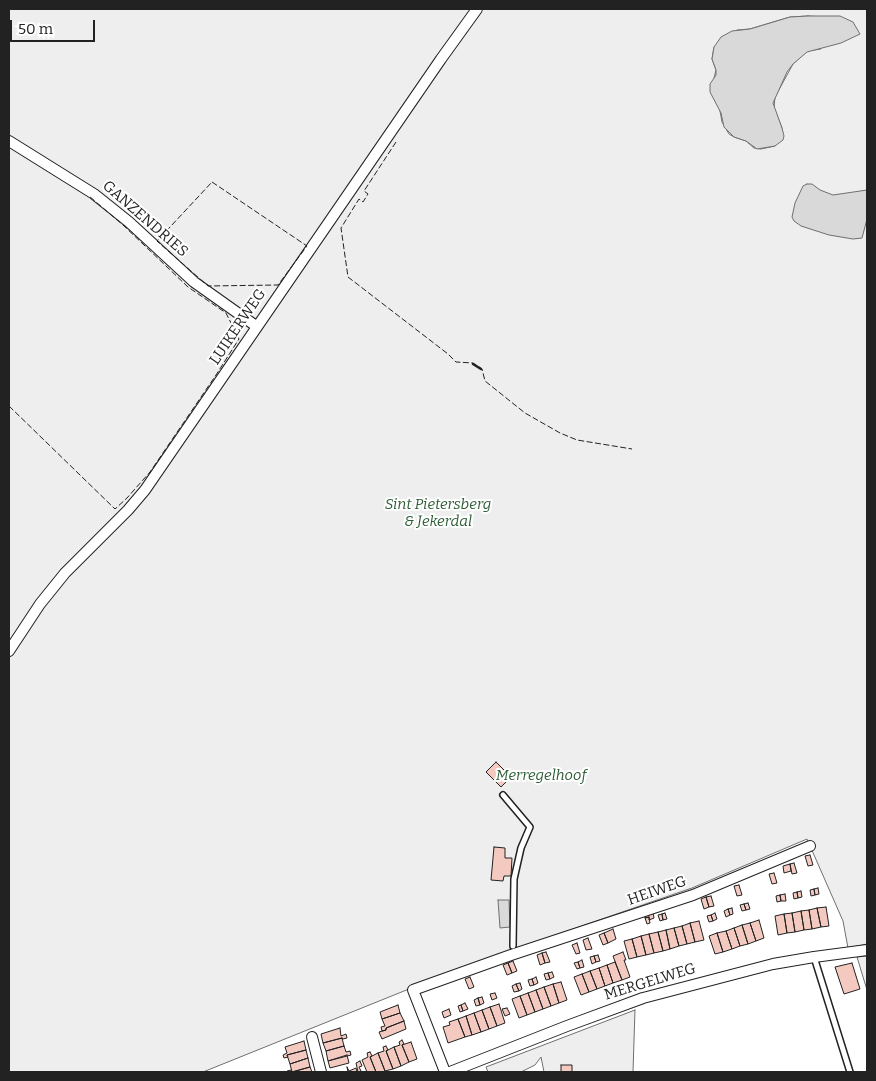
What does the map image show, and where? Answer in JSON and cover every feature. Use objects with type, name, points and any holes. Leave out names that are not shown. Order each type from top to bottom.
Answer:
[{"type":"street","name":"LUIKERWEG","points":[[9,651],[40,604],[65,573],[128,510],[144,490],[477,9]]},
{"type":"street","name":"GANZENDRIES","points":[[9,141],[94,194],[134,227],[194,282],[256,326]]},
{"type":"street","name":"HEIWEG","points":[[444,1072],[413,990],[512,950],[693,895],[810,846]]},
{"type":"street","name":"MERGELWEG","points":[[450,1072],[634,1001],[773,964],[867,950]]},
{"type":"street","points":[[312,1038],[321,1072]]},
{"type":"lane","points":[[503,795],[530,827],[521,848],[515,870],[512,950]]},
{"type":"lane","points":[[814,957],[850,1072]]},
{"type":"green space","name":"Sint Pietersberg & Jekerdal","points":[[9,9],[867,9],[867,944],[848,948],[843,921],[807,839],[692,888],[538,941],[409,989],[203,1072],[9,1072]],"holes":[[[790,17],[824,17],[821,49],[807,51],[793,64],[775,97],[774,108],[782,128],[775,146],[761,149],[754,148],[746,141],[729,134],[722,122],[714,78],[716,70],[712,59],[714,47],[737,30],[750,29]]]},
{"type":"green space","points":[[867,956],[867,990],[857,957]]},
{"type":"green space","points":[[635,1010],[633,1072],[544,1072],[541,1057],[535,1065],[521,1072],[488,1072],[486,1067]]},
{"type":"shaded area","points":[[840,16],[853,22],[860,34],[841,43],[807,52],[793,64],[787,72],[773,103],[782,128],[783,140],[775,146],[757,149],[746,141],[734,137],[724,127],[721,113],[710,92],[710,84],[716,75],[712,59],[714,47],[721,37],[732,31],[750,29],[790,17]]},
{"type":"shaded area","points":[[812,184],[820,190],[833,195],[867,190],[867,219],[862,238],[853,239],[829,235],[801,226],[794,221],[792,217],[795,203],[803,186]]},
{"type":"shaded area","points":[[498,900],[509,900],[510,927],[500,928]]},
{"type":"building","points":[[496,762],[511,777],[501,787],[486,772]]},
{"type":"building","points":[[494,847],[505,848],[505,858],[512,858],[511,876],[504,876],[503,881],[491,880]]},
{"type":"building","points":[[810,855],[813,865],[808,866],[805,856]]},
{"type":"building","points":[[794,863],[797,873],[792,874],[790,864]]},
{"type":"building","points":[[790,864],[791,871],[784,873],[783,866]]},
{"type":"building","points":[[774,873],[777,883],[772,884],[769,874]]},
{"type":"building","points":[[739,885],[742,895],[737,896],[734,886]]},
{"type":"building","points":[[818,888],[819,894],[815,895],[814,889]]},
{"type":"building","points":[[814,889],[815,895],[811,896],[810,890]]},
{"type":"building","points":[[801,891],[802,897],[798,898],[797,892]]},
{"type":"building","points":[[797,892],[798,898],[794,899],[793,893]]},
{"type":"building","points":[[785,894],[786,901],[781,901],[780,895]]},
{"type":"building","points":[[780,895],[781,901],[777,902],[776,896]]},
{"type":"building","points":[[711,896],[714,906],[709,907],[706,897]]},
{"type":"building","points":[[706,897],[709,907],[704,909],[701,899]]},
{"type":"building","points":[[748,903],[750,909],[746,910],[744,904]]},
{"type":"building","points":[[744,904],[746,910],[742,911],[740,905]]},
{"type":"building","points":[[826,907],[829,926],[821,927],[817,908]]},
{"type":"building","points":[[732,908],[733,914],[730,915],[728,909]]},
{"type":"building","points":[[817,908],[821,927],[812,929],[809,910]]},
{"type":"building","points":[[728,909],[730,915],[726,917],[724,911]]},
{"type":"building","points":[[809,910],[812,929],[804,930],[801,911]]},
{"type":"building","points":[[801,911],[804,930],[795,932],[792,913]]},
{"type":"building","points":[[653,912],[654,918],[649,920],[649,917],[645,918],[644,914]]},
{"type":"building","points":[[665,913],[667,919],[663,920],[662,914]]},
{"type":"building","points":[[715,913],[717,919],[713,921],[711,915]]},
{"type":"building","points":[[792,913],[795,932],[787,933],[784,914]]},
{"type":"building","points":[[662,914],[663,920],[660,921],[658,915]]},
{"type":"building","points":[[784,914],[787,933],[778,935],[775,916]]},
{"type":"building","points":[[711,915],[713,921],[709,922],[707,916]]},
{"type":"building","points":[[649,917],[650,923],[647,924],[645,918]]},
{"type":"building","points":[[759,920],[764,938],[756,941],[750,923]]},
{"type":"building","points":[[699,921],[704,940],[695,942],[690,923]]},
{"type":"building","points":[[690,923],[695,942],[687,944],[682,926]]},
{"type":"building","points":[[750,923],[756,941],[748,944],[742,925]]},
{"type":"building","points":[[742,925],[748,944],[740,946],[734,928]]},
{"type":"building","points":[[682,926],[687,944],[679,946],[674,928]]},
{"type":"building","points":[[674,928],[679,946],[670,949],[666,930]]},
{"type":"building","points":[[734,928],[740,946],[732,949],[726,931]]},
{"type":"building","points":[[613,929],[616,939],[608,943],[604,933]]},
{"type":"building","points":[[666,930],[670,949],[663,951],[658,932]]},
{"type":"building","points":[[726,931],[732,949],[723,952],[717,933]]},
{"type":"building","points":[[658,932],[663,951],[654,953],[649,934]]},
{"type":"building","points":[[604,933],[608,943],[603,945],[599,935]]},
{"type":"building","points":[[717,933],[723,952],[715,954],[709,936]]},
{"type":"building","points":[[649,934],[654,953],[646,955],[641,936]]},
{"type":"building","points":[[641,936],[646,955],[637,957],[632,939]]},
{"type":"building","points":[[588,938],[592,949],[586,950],[583,940]]},
{"type":"building","points":[[632,939],[637,957],[629,959],[624,941]]},
{"type":"building","points":[[577,943],[580,953],[576,954],[572,945]]},
{"type":"building","points":[[546,952],[550,962],[545,963],[542,953]]},
{"type":"building","points":[[623,952],[630,977],[622,980],[613,956]]},
{"type":"building","points":[[542,953],[545,963],[540,965],[537,955]]},
{"type":"building","points":[[598,955],[600,961],[596,962],[594,956]]},
{"type":"building","points":[[594,956],[596,962],[592,964],[590,957]]},
{"type":"building","points":[[582,960],[584,967],[580,968],[578,962]]},
{"type":"building","points":[[513,961],[517,971],[512,973],[508,963]]},
{"type":"building","points":[[578,962],[580,968],[577,969],[574,963]]},
{"type":"building","points":[[615,962],[622,980],[613,983],[607,965]]},
{"type":"building","points":[[508,963],[512,973],[507,975],[503,965]]},
{"type":"building","points":[[852,963],[860,989],[844,994],[835,967]]},
{"type":"building","points":[[607,965],[613,983],[605,986],[599,968]]},
{"type":"building","points":[[599,968],[605,986],[597,989],[590,971]]},
{"type":"building","points":[[590,971],[597,989],[589,992],[582,974]]},
{"type":"building","points":[[552,972],[554,977],[550,979],[548,973]]},
{"type":"building","points":[[548,973],[550,979],[546,980],[544,974]]},
{"type":"building","points":[[582,974],[589,992],[581,995],[574,977]]},
{"type":"building","points":[[470,977],[474,987],[469,989],[465,979]]},
{"type":"building","points":[[536,977],[538,983],[534,985],[532,979]]},
{"type":"building","points":[[532,979],[534,985],[530,986],[528,980]]},
{"type":"building","points":[[561,982],[567,1000],[559,1003],[553,984]]},
{"type":"building","points":[[520,983],[522,989],[519,991],[516,984]]},
{"type":"building","points":[[516,984],[519,991],[514,992],[512,986]]},
{"type":"building","points":[[553,984],[559,1003],[551,1006],[544,987]]},
{"type":"building","points":[[544,987],[551,1006],[543,1009],[536,990]]},
{"type":"building","points":[[536,990],[543,1009],[535,1012],[528,993]]},
{"type":"building","points":[[495,993],[497,998],[492,1000],[490,994]]},
{"type":"building","points":[[528,993],[535,1012],[527,1015],[520,996]]},
{"type":"building","points":[[520,996],[527,1015],[519,1018],[512,999]]},
{"type":"building","points":[[482,997],[484,1003],[480,1005],[478,998]]},
{"type":"building","points":[[478,998],[480,1005],[476,1006],[474,1000]]},
{"type":"building","points":[[465,1003],[468,1009],[463,1011],[461,1005]]},
{"type":"building","points":[[499,1004],[505,1023],[497,1026],[490,1007]]},
{"type":"building","points":[[398,1005],[400,1013],[382,1019],[380,1012]]},
{"type":"building","points":[[461,1005],[463,1011],[460,1012],[458,1006]]},
{"type":"building","points":[[490,1007],[497,1026],[489,1029],[482,1010]]},
{"type":"building","points":[[507,1008],[510,1014],[505,1016],[502,1009]]},
{"type":"building","points":[[449,1009],[451,1015],[444,1018],[442,1012]]},
{"type":"building","points":[[482,1010],[489,1029],[481,1032],[474,1013]]},
{"type":"building","points":[[400,1013],[404,1021],[382,1031],[381,1027],[385,1026],[382,1019]]},
{"type":"building","points":[[474,1013],[481,1032],[472,1035],[466,1016]]},
{"type":"building","points":[[466,1016],[472,1035],[465,1037],[458,1019]]},
{"type":"building","points":[[458,1019],[465,1037],[448,1043],[443,1027],[450,1025],[449,1022]]},
{"type":"building","points":[[404,1021],[406,1029],[382,1039],[379,1032]]},
{"type":"building","points":[[340,1028],[341,1036],[346,1034],[347,1038],[323,1043],[321,1034]]},
{"type":"building","points":[[342,1038],[344,1046],[326,1051],[323,1043]]},
{"type":"building","points":[[402,1040],[404,1044],[402,1045],[409,1062],[401,1066],[394,1047],[400,1045],[399,1042]]},
{"type":"building","points":[[304,1041],[306,1050],[287,1055],[288,1057],[284,1058],[283,1055],[287,1053],[285,1047]]},
{"type":"building","points":[[411,1042],[417,1059],[409,1062],[402,1045]]},
{"type":"building","points":[[344,1046],[346,1052],[350,1051],[351,1055],[328,1061],[326,1051]]},
{"type":"building","points":[[386,1046],[393,1069],[385,1071],[378,1053],[384,1051],[383,1047]]},
{"type":"building","points":[[394,1047],[401,1066],[393,1069],[386,1051]]},
{"type":"building","points":[[306,1050],[308,1058],[290,1064],[287,1055]]},
{"type":"building","points":[[370,1052],[376,1072],[367,1072],[362,1060],[368,1057],[367,1053]]},
{"type":"building","points":[[378,1053],[385,1071],[383,1072],[376,1072],[370,1057]]},
{"type":"building","points":[[347,1055],[349,1063],[330,1068],[328,1061]]},
{"type":"building","points":[[308,1058],[310,1067],[292,1072],[290,1064]]},
{"type":"building","points":[[360,1061],[362,1066],[359,1067],[361,1071],[358,1072],[356,1063]]},
{"type":"building","points":[[561,1065],[572,1065],[572,1072],[561,1072]]},
{"type":"building","points":[[310,1067],[312,1072],[292,1072]]},
{"type":"building","points":[[347,1067],[349,1071],[356,1068],[357,1072],[348,1072]]},
{"type":"fence","points":[[396,142],[364,191],[368,194],[363,202],[359,199],[341,228],[348,277],[456,362],[473,363],[482,369],[485,381],[525,413],[560,433],[577,440],[632,449]]},
{"type":"fence","points":[[212,182],[307,246],[278,285],[208,286],[157,241],[212,182]]},
{"type":"fence","points":[[9,406],[115,509],[150,472],[239,339],[226,313],[188,287],[123,225],[89,196]]},
{"type":"wall","points":[[473,364],[481,369]]},
{"type":"park label","name":"Merregelhoof","points":[[541,776]]}]
